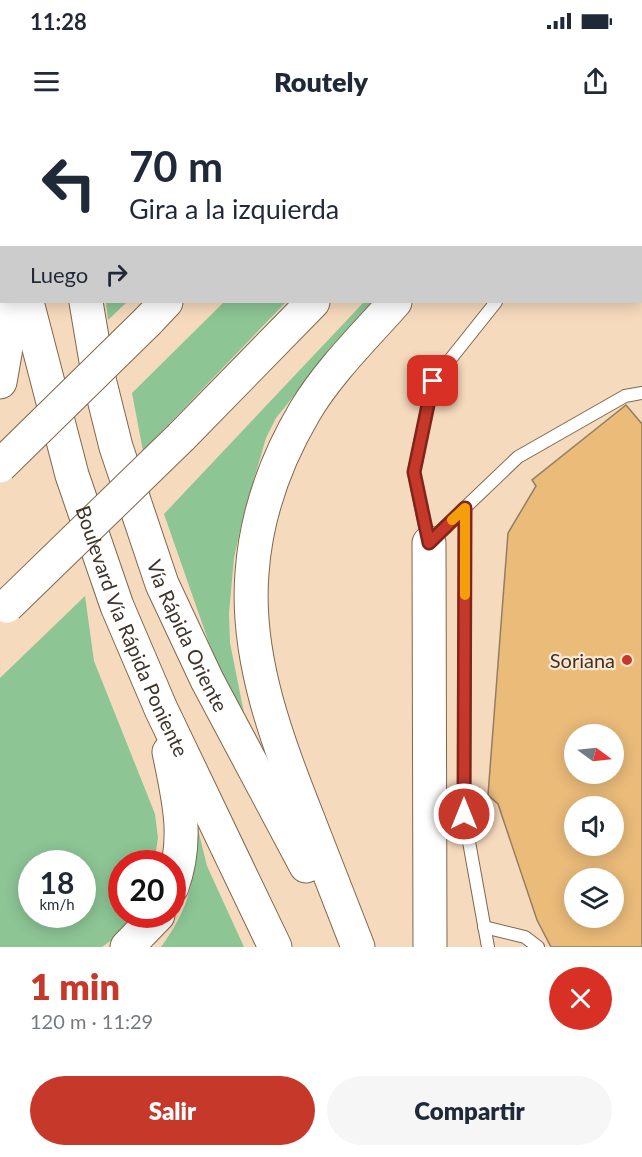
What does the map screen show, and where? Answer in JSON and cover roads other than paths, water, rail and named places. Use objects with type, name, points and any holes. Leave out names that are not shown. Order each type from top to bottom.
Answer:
[{"type":"highway","points":[[15,303],[46,376]]},
{"type":"highway","points":[[0,382],[15,303]]},
{"type":"highway","name":"Boulevard Vía Rápida Poniente","points":[[27,303],[72,475],[117,606],[161,709],[274,947]]},
{"type":"highway","name":"Vía Rápida Oriente","points":[[86,303],[99,379],[116,447],[162,584],[207,680],[272,799],[348,947]]},
{"type":"highway","points":[[3,610],[181,437],[312,303]]},
{"type":"highway","points":[[358,947],[295,786],[271,716],[254,639],[252,575],[257,532],[269,490],[297,426],[330,376],[393,303]]},
{"type":"highway","points":[[0,466],[12,450],[157,311]]},
{"type":"highway","points":[[429,543],[430,947]]},
{"type":"highway","points":[[161,709],[182,828],[180,850]]},
{"type":"highway","points":[[127,947],[145,928]]},
{"type":"lane","points":[[429,543],[414,472],[433,381],[495,303]]},
{"type":"lane","points":[[429,543],[518,458],[625,396],[642,393]]},
{"type":"lane","points":[[465,508],[464,814],[488,947]]},
{"type":"lane","points":[[484,927],[525,937],[538,947]]},
{"type":"place","name":"Soriana","points":[[627,660]]}]
